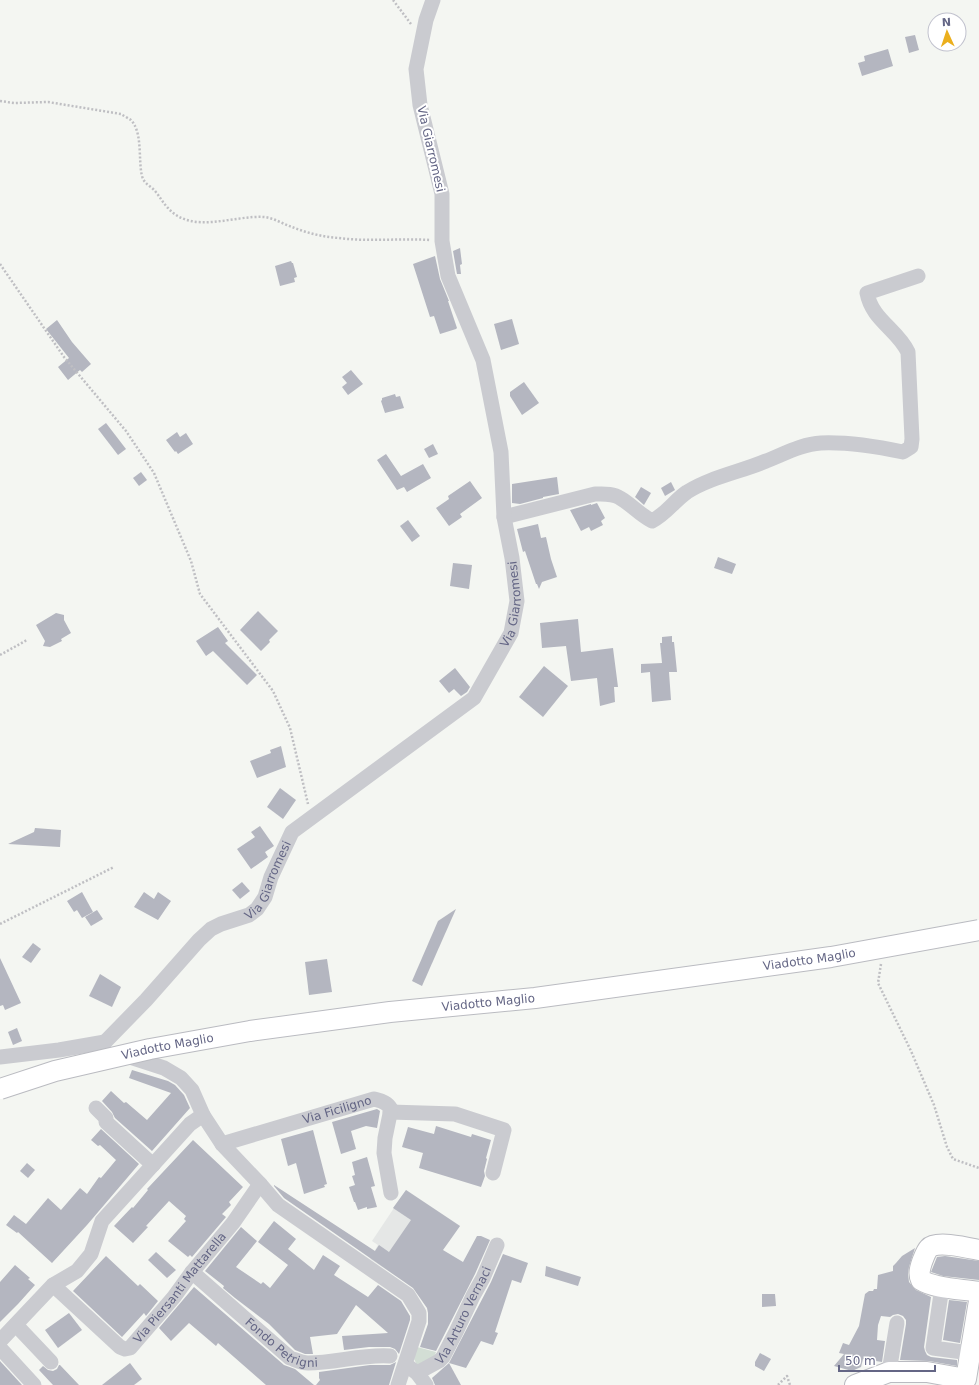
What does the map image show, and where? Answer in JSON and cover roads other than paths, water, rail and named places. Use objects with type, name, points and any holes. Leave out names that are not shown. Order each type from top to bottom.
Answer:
[{"type":"main road","name":"Viadotto Maglio","points":[[0,1089],[63,1069],[150,1049],[250,1031],[390,1012],[535,998],[824,958],[979,930]]},
{"type":"main road","points":[[979,1250],[933,1244],[928,1248],[919,1268],[919,1275],[921,1280],[924,1282],[942,1287],[979,1292]]},
{"type":"main road","points":[[854,1385],[889,1372],[927,1372],[968,1382],[970,1353],[979,1301]]},
{"type":"street","name":"Via Giarromesi","points":[[105,1042],[146,1000],[199,940],[211,929],[221,924],[250,915],[257,909],[265,897],[271,877],[292,832],[474,698],[511,633],[517,601],[512,558],[504,517],[500,452],[483,360],[448,276],[442,241],[442,194],[420,104],[416,69],[426,20],[433,0]]},
{"type":"street","points":[[504,517],[595,494],[609,494],[620,498],[642,516],[652,521],[661,517],[686,493],[714,478],[766,462],[800,447],[820,443],[835,443],[903,452],[911,447],[912,439],[908,352],[904,343],[872,309],[867,293],[918,276]]},
{"type":"street","points":[[0,1057],[59,1050],[105,1042],[119,1053],[164,1068],[181,1078],[192,1090],[203,1116],[222,1144],[278,1205],[406,1294],[416,1306],[419,1313],[419,1321],[404,1362],[398,1385]]},
{"type":"street","name":"Via Ficiligno","points":[[222,1144],[374,1099],[383,1101],[388,1104],[391,1109],[384,1138],[384,1153],[391,1193]]},
{"type":"street","points":[[96,1108],[106,1118],[106,1122],[153,1165]]},
{"type":"street","points":[[390,1112],[455,1114],[504,1130],[493,1173]]},
{"type":"street","points":[[0,1341],[53,1285],[77,1271],[91,1254],[102,1221],[190,1124],[203,1116]]},
{"type":"street","name":"Via Piersanti Mattarella","points":[[53,1285],[120,1347],[125,1349],[130,1348],[174,1297],[192,1272],[233,1223],[260,1184]]},
{"type":"street","name":"Via Arturo Vernaci","points":[[404,1362],[439,1362],[443,1357],[473,1296],[484,1278],[497,1245]]},
{"type":"street","name":"Fondo Petrigni","points":[[192,1272],[290,1358],[308,1363],[364,1358],[377,1355],[404,1362]]},
{"type":"street","points":[[942,1287],[933,1348],[970,1353]]},
{"type":"street","points":[[889,1372],[897,1323]]},
{"type":"street","points":[[16,1324],[51,1362]]},
{"type":"street","points":[[0,1348],[34,1385]]},
{"type":"street","points":[[404,1362],[426,1385]]}]
